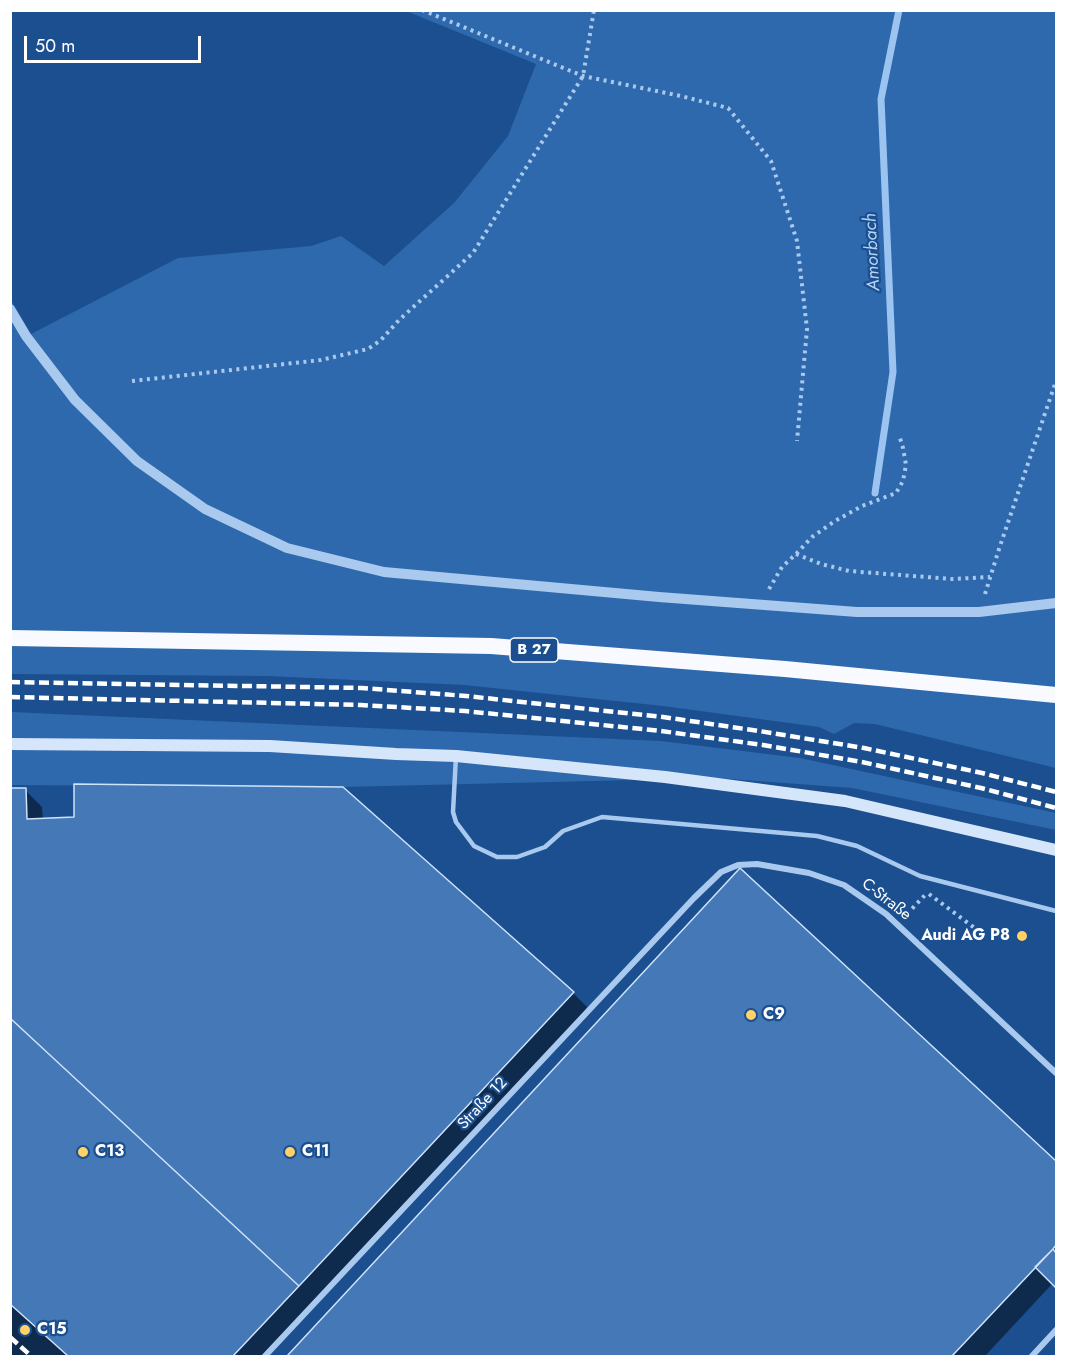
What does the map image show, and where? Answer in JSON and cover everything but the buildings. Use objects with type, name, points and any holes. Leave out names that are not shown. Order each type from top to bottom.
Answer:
[{"type":"highway","name":"B 27","points":[[10,638],[491,646],[785,669],[1056,695]]},
{"type":"main road","points":[[10,744],[270,746],[456,756],[665,777],[845,801],[1056,850]]},
{"type":"street","points":[[10,309],[26,336],[75,400],[136,461],[205,509],[287,548],[384,572],[856,612],[979,612],[1056,603]]},
{"type":"street","name":"C-Straße","points":[[721,872],[738,865],[757,864],[809,873],[844,885],[886,914],[1056,1073]]},
{"type":"street","name":"Straße 12","points":[[265,1356],[694,898],[721,872]]},
{"type":"street","points":[[1032,1356],[1056,1330]]},
{"type":"lane","points":[[456,756],[453,812],[456,822],[474,846],[497,857],[517,857],[545,847],[563,831],[602,817],[817,836],[856,846],[920,876],[1056,911]]},
{"type":"path","points":[[422,10],[583,76],[728,108],[771,160],[797,241],[807,329],[797,441]]},
{"type":"path","points":[[132,381],[321,360],[368,349],[381,340],[399,320],[473,253],[583,76],[594,10]]},
{"type":"path","points":[[979,612],[1056,381]]},
{"type":"path","points":[[767,604],[770,587],[782,567],[812,537],[862,506],[896,493],[903,481],[906,465],[899,435]]},
{"type":"path","points":[[796,554],[821,564],[849,571],[952,579],[990,577]]},
{"type":"path","points":[[897,925],[938,881]]},
{"type":"path","points":[[927,893],[988,938]]},
{"type":"shaded area","points":[[406,11],[1056,11],[1056,768],[875,724],[854,723],[834,734],[819,727],[663,706],[464,685],[267,676],[11,674],[10,298],[31,334],[178,258],[311,246],[341,236],[384,266],[454,203],[508,136],[536,64]]},
{"type":"shaded area","points":[[11,712],[661,741],[800,758],[1056,813],[1056,830],[852,788],[717,778],[343,787],[11,785]]},
{"type":"waterway","name":"Amorbach","points":[[875,493],[893,372],[881,99],[899,10]]},
{"type":"railway","points":[[10,682],[362,688],[466,696],[663,717],[864,748],[982,773],[1056,792]]},
{"type":"railway","points":[[10,697],[361,705],[465,711],[661,731],[862,762],[981,788],[1056,808]]},
{"type":"railway","points":[[10,1337],[31,1356]]},
{"type":"place","name":"Audi AG P8","points":[[1022,936]]},
{"type":"place","name":"C9","points":[[751,1015]]},
{"type":"place","name":"C13","points":[[83,1152]]},
{"type":"place","name":"C11","points":[[290,1152]]},
{"type":"place","name":"C15","points":[[25,1330]]}]
